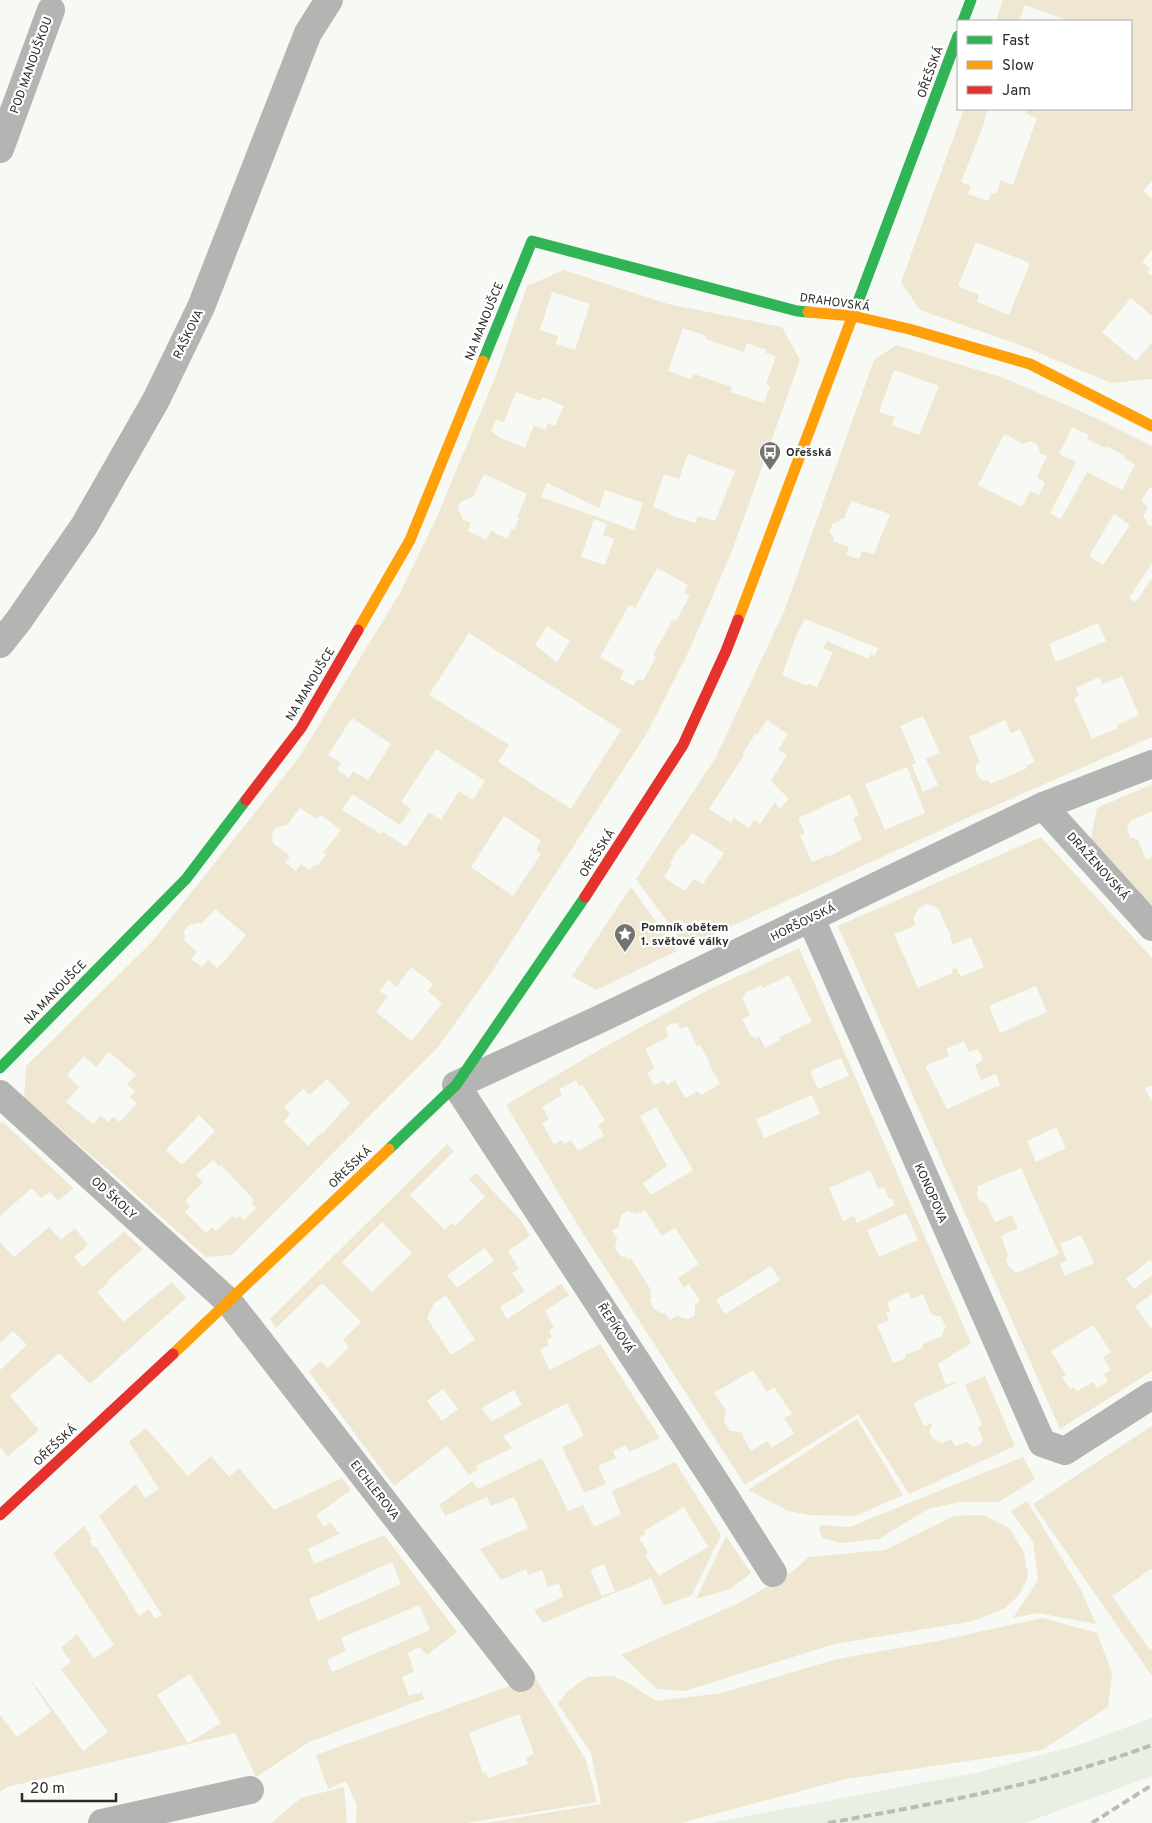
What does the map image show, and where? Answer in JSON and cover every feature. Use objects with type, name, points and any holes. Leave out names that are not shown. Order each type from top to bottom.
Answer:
[{"type":"street","name":"RAŠKOVA","points":[[0,644],[19,620],[84,526],[156,400],[201,307],[308,33],[329,0]]},
{"type":"street","points":[[963,20],[971,0]]},
{"type":"street","name":"POD MANOUŠKOU","points":[[0,149],[51,10]]},
{"type":"street","name":"OŘEŠSKÁ","points":[[0,1515],[229,1302],[456,1085],[574,915],[684,745],[726,651],[957,39]]},
{"type":"street","name":"DRAHOVSKÁ","points":[[532,241],[797,311],[853,316],[909,329],[1030,364],[1150,421]]},
{"type":"street","name":"NA MANOUŠCE","points":[[0,1068],[186,879],[301,728],[410,540],[532,241]]},
{"type":"street","name":"HORŠOVSKÁ","points":[[456,1085],[811,919],[1043,806],[1152,764]]},
{"type":"street","name":"DRAŽENOVSKÁ","points":[[1043,806],[1152,926]]},
{"type":"street","name":"KONOPOVA","points":[[811,919],[1042,1443],[1065,1451],[1152,1395]]},
{"type":"street","name":"ŘEPÍKOVÁ","points":[[456,1085],[773,1573]]},
{"type":"street","name":"OD ŠKOLY","points":[[0,1094],[229,1302]]},
{"type":"street","name":"EICHLEROVA","points":[[229,1302],[521,1678]]},
{"type":"street","points":[[102,1823],[250,1790]]},
{"type":"shaded area","points":[[1003,0],[1152,0],[1152,181],[1143,191],[1152,199],[1152,249],[1142,262],[1150,268],[1147,272],[1152,276],[1152,316],[1131,298],[1102,332],[1136,361],[1152,343],[1152,379],[1111,383],[1020,345],[920,310],[901,282],[964,110],[988,110],[961,182],[971,186],[968,194],[988,201],[991,193],[996,194],[1001,180],[1013,185],[1037,118],[1025,113],[1026,110],[1132,110],[1132,20],[1066,20],[1025,5],[1019,20],[996,20]],"holes":[[[976,242],[1030,263],[1009,315],[977,302],[979,295],[958,286]]]},
{"type":"shaded area","points":[[564,270],[668,304],[782,327],[800,360],[732,551],[689,651],[647,733],[491,973],[438,1047],[232,1255],[206,1257],[24,1098],[26,1066],[151,943],[298,759],[400,593],[436,519],[497,373],[527,286]],"holes":[[[552,292],[590,304],[575,350],[556,344],[558,336],[540,330]],[[683,328],[706,336],[706,339],[744,352],[747,343],[767,350],[766,353],[776,356],[766,384],[770,386],[764,403],[731,392],[732,387],[694,374],[691,379],[668,371]],[[516,392],[540,401],[542,397],[564,406],[555,426],[548,423],[545,430],[534,425],[525,448],[499,437],[491,431],[496,420],[504,422]],[[688,454],[735,471],[715,521],[698,516],[695,523],[653,507],[664,474],[679,479]],[[484,474],[527,494],[517,517],[519,518],[514,530],[512,529],[507,539],[491,531],[486,540],[468,531],[471,523],[462,519],[458,508],[461,502],[473,497]],[[547,483],[599,508],[605,490],[643,503],[635,528],[636,531],[541,497]],[[594,519],[607,524],[603,535],[614,539],[605,565],[581,557]],[[657,568],[688,585],[684,593],[690,596],[676,621],[673,619],[653,655],[656,657],[643,681],[638,679],[633,686],[620,679],[624,671],[600,657],[629,605],[635,608]],[[547,626],[570,641],[557,662],[535,645]],[[469,633],[621,730],[571,809],[498,762],[509,745],[429,695]],[[352,718],[391,744],[368,780],[353,771],[349,778],[337,770],[341,763],[328,755]],[[436,749],[485,781],[473,800],[459,791],[441,820],[429,812],[406,847],[342,810],[352,794],[400,825],[411,809],[401,802]],[[300,808],[317,819],[321,815],[341,830],[323,853],[326,855],[317,866],[314,865],[310,870],[301,864],[296,871],[285,862],[290,856],[273,843],[272,832],[277,827],[287,825]],[[504,816],[541,841],[536,850],[541,854],[513,896],[471,867]],[[215,909],[246,935],[217,968],[208,960],[202,967],[191,959],[197,952],[184,940],[184,931],[190,924],[197,924],[199,922],[201,924]],[[411,967],[433,984],[428,991],[442,1003],[412,1041],[376,1012],[388,997],[380,991],[388,980],[396,987]],[[109,1052],[136,1075],[127,1084],[135,1091],[130,1097],[137,1103],[120,1122],[113,1117],[108,1122],[101,1115],[93,1124],[66,1102],[79,1087],[67,1075],[84,1056],[96,1067]],[[327,1079],[350,1103],[322,1134],[308,1146],[284,1122],[290,1114],[284,1107],[303,1089],[310,1095]],[[199,1115],[215,1131],[182,1165],[166,1150]],[[213,1160],[219,1166],[221,1165],[254,1200],[251,1203],[256,1208],[244,1220],[239,1216],[236,1219],[233,1216],[216,1231],[212,1227],[206,1233],[185,1212],[190,1206],[185,1201],[203,1182],[196,1175]]]},
{"type":"shaded area","points":[[896,345],[1004,378],[1098,419],[1152,446],[1152,488],[1150,487],[1141,501],[1148,507],[1143,516],[1147,521],[1146,523],[1152,527],[1152,563],[1129,598],[1136,602],[1152,578],[1152,737],[967,818],[686,947],[636,879],[716,757],[785,609],[874,360]],"holes":[[[894,370],[939,386],[919,435],[892,425],[895,417],[879,412]],[[1072,427],[1089,435],[1087,439],[1105,448],[1106,446],[1125,456],[1124,458],[1135,464],[1122,490],[1087,472],[1061,519],[1050,513],[1076,462],[1059,454]],[[1004,434],[1023,444],[1030,441],[1038,445],[1040,453],[1047,456],[1037,477],[1045,482],[1039,495],[1030,491],[1022,507],[978,485]],[[851,501],[890,514],[874,554],[862,551],[859,559],[846,555],[849,547],[833,541],[834,538],[829,532],[833,523],[844,519]],[[1114,514],[1130,525],[1103,565],[1089,556]],[[805,619],[878,648],[875,656],[871,654],[869,659],[827,641],[823,648],[833,652],[817,687],[808,684],[807,686],[782,675],[796,636]],[[1098,623],[1106,641],[1056,662],[1049,644]],[[1122,676],[1139,715],[1117,725],[1118,728],[1092,739],[1074,698],[1079,695],[1076,688],[1099,677],[1103,684]],[[923,716],[940,753],[926,759],[938,785],[923,792],[912,765],[916,763],[900,726]],[[767,720],[788,734],[778,750],[787,755],[771,781],[789,799],[779,809],[775,802],[760,824],[754,820],[749,828],[734,818],[731,823],[709,809],[744,755],[743,753]],[[1005,720],[1011,733],[1020,729],[1035,762],[1026,766],[1027,768],[990,784],[988,780],[980,779],[975,769],[977,763],[980,762],[969,737]],[[907,767],[925,813],[885,830],[865,784]],[[850,794],[859,815],[853,818],[862,839],[830,856],[812,862],[800,836],[805,833],[798,818]],[[692,833],[724,853],[703,884],[694,879],[685,891],[664,877],[672,864],[670,862],[681,845],[683,846]]]},
{"type":"shaded area","points":[[1152,784],[1152,811],[1130,821],[1127,829],[1130,837],[1138,840],[1146,860],[1152,857],[1152,906],[1090,842],[1097,808]]},
{"type":"shaded area","points":[[1041,837],[1152,958],[1152,1085],[1145,1088],[1152,1102],[1152,1262],[1150,1260],[1126,1279],[1134,1289],[1152,1275],[1152,1294],[1135,1306],[1152,1330],[1152,1371],[1060,1429],[838,926]],"holes":[[[927,904],[938,908],[951,936],[953,945],[971,937],[984,967],[961,977],[956,968],[952,970],[953,973],[918,988],[894,934],[916,925],[913,919],[918,909]],[[1036,986],[1047,1012],[1000,1033],[989,1006]],[[964,1041],[969,1052],[978,1049],[983,1060],[975,1065],[981,1080],[996,1074],[1000,1085],[947,1109],[925,1066],[949,1056],[946,1049]],[[1056,1127],[1066,1148],[1036,1162],[1027,1141]],[[1021,1168],[1059,1254],[1016,1273],[1006,1261],[1008,1254],[1001,1236],[1018,1228],[1012,1215],[995,1222],[986,1204],[979,1200],[977,1195],[978,1186]],[[1081,1235],[1094,1263],[1065,1276],[1060,1264],[1067,1260],[1060,1244]],[[1093,1325],[1111,1352],[1103,1357],[1111,1370],[1104,1374],[1108,1381],[1097,1388],[1093,1382],[1077,1391],[1074,1387],[1070,1389],[1062,1377],[1066,1375],[1051,1351]]]},
{"type":"shaded area","points":[[631,887],[677,951],[596,990],[572,976]]},
{"type":"shaded area","points":[[799,948],[971,1343],[938,1364],[946,1385],[955,1381],[956,1383],[916,1402],[914,1405],[924,1426],[933,1423],[929,1430],[931,1436],[936,1440],[942,1443],[951,1439],[955,1446],[967,1442],[972,1446],[978,1446],[983,1440],[978,1427],[982,1425],[965,1385],[985,1376],[1015,1446],[909,1494],[858,1414],[745,1485],[577,1224],[506,1105],[601,1049],[706,991]],"holes":[[[789,975],[812,1022],[779,1037],[780,1040],[765,1048],[759,1036],[755,1039],[751,1036],[742,1019],[750,1015],[742,997],[746,995],[745,993],[761,985],[763,988]],[[677,1023],[680,1029],[687,1026],[697,1046],[700,1045],[720,1084],[701,1095],[698,1091],[685,1098],[675,1080],[667,1085],[664,1080],[654,1085],[647,1073],[655,1069],[645,1049],[669,1036],[665,1029],[670,1024]],[[841,1058],[849,1076],[818,1089],[810,1071]],[[576,1080],[579,1086],[582,1084],[605,1120],[598,1125],[604,1136],[578,1151],[571,1140],[564,1144],[562,1140],[554,1144],[542,1123],[549,1119],[542,1107],[562,1095],[559,1089]],[[812,1095],[820,1114],[764,1138],[756,1119]],[[656,1107],[693,1170],[651,1195],[643,1183],[667,1166],[640,1116]],[[870,1170],[878,1189],[884,1187],[889,1199],[892,1198],[895,1205],[857,1223],[854,1216],[843,1221],[829,1188]],[[645,1210],[662,1236],[675,1228],[699,1264],[678,1278],[683,1287],[689,1284],[700,1301],[695,1305],[695,1315],[688,1319],[678,1315],[670,1320],[665,1313],[663,1314],[654,1309],[650,1300],[652,1296],[650,1293],[652,1292],[631,1258],[628,1260],[626,1257],[624,1258],[615,1247],[617,1238],[612,1231],[619,1226],[621,1215],[628,1211],[637,1214]],[[906,1213],[918,1240],[879,1257],[867,1230]],[[771,1266],[780,1280],[725,1314],[716,1300]],[[908,1292],[911,1299],[923,1294],[931,1314],[941,1317],[946,1327],[942,1336],[922,1345],[923,1348],[905,1355],[906,1358],[893,1363],[877,1325],[889,1320],[886,1313],[890,1311],[887,1302]],[[753,1370],[767,1392],[774,1387],[792,1414],[784,1418],[794,1433],[772,1448],[767,1441],[751,1451],[741,1432],[730,1431],[724,1421],[726,1410],[714,1393]]]},
{"type":"shaded area","points":[[0,1122],[4,1123],[73,1188],[58,1201],[50,1192],[41,1198],[32,1188],[0,1216]]},
{"type":"shaded area","points":[[447,1144],[454,1151],[410,1195],[445,1230],[451,1223],[455,1226],[485,1197],[469,1179],[476,1173],[522,1222],[530,1236],[508,1251],[519,1269],[512,1273],[525,1291],[500,1307],[507,1319],[561,1284],[569,1295],[545,1311],[554,1328],[549,1331],[552,1337],[547,1340],[549,1345],[540,1350],[550,1370],[600,1344],[660,1438],[629,1452],[626,1445],[613,1451],[616,1458],[598,1466],[606,1484],[584,1493],[562,1447],[584,1436],[567,1403],[503,1436],[512,1448],[476,1466],[478,1470],[469,1475],[447,1446],[394,1486],[309,1372],[320,1361],[328,1368],[349,1347],[343,1340],[361,1322],[322,1283],[276,1328],[270,1319]],"holes":[[[382,1222],[412,1253],[372,1292],[342,1262]],[[485,1248],[494,1261],[457,1288],[447,1275]],[[446,1295],[475,1340],[451,1355],[427,1318],[434,1303]],[[443,1389],[458,1409],[442,1421],[427,1401]],[[514,1390],[522,1405],[492,1421],[481,1408]]]},
{"type":"shaded area","points":[[49,1227],[61,1240],[75,1228],[88,1245],[74,1257],[83,1267],[124,1232],[143,1249],[97,1292],[123,1322],[172,1282],[186,1298],[90,1384],[59,1353],[10,1396],[39,1430],[8,1456],[0,1447],[0,1370],[27,1345],[13,1331],[0,1343],[0,1242],[14,1257]]},
{"type":"shaded area","points":[[857,1419],[903,1495],[855,1516],[809,1515],[789,1511],[748,1490]]},
{"type":"shaded area","points":[[1152,1426],[1152,1570],[1112,1596],[1150,1650],[1152,1649],[1152,1676],[1033,1504]]},
{"type":"shaded area","points":[[146,1428],[188,1476],[211,1456],[229,1477],[239,1468],[274,1510],[342,1478],[351,1490],[316,1515],[324,1527],[330,1522],[339,1534],[308,1549],[314,1564],[384,1535],[457,1632],[427,1655],[419,1647],[408,1653],[414,1672],[402,1677],[409,1696],[422,1692],[424,1699],[309,1742],[256,1777],[235,1733],[7,1787],[0,1792],[0,1715],[17,1737],[51,1712],[26,1673],[83,1751],[108,1732],[61,1669],[71,1662],[61,1648],[77,1634],[94,1659],[114,1645],[53,1553],[84,1526],[92,1539],[90,1541],[93,1547],[96,1546],[139,1616],[149,1609],[155,1619],[162,1615],[99,1516],[136,1484],[145,1498],[159,1489],[129,1442]],"holes":[[[392,1562],[401,1584],[318,1621],[309,1599]],[[419,1605],[430,1630],[332,1672],[327,1660],[346,1651],[341,1638]],[[190,1674],[221,1723],[188,1743],[157,1695]]]},
{"type":"shaded area","points":[[1023,1457],[1035,1479],[999,1502],[960,1502],[928,1509],[879,1539],[841,1543],[823,1538],[819,1531],[820,1525],[850,1527]]},
{"type":"shaded area","points":[[542,1458],[568,1511],[583,1505],[594,1527],[621,1514],[612,1491],[675,1462],[721,1535],[692,1595],[664,1606],[651,1578],[543,1623],[534,1610],[563,1597],[559,1583],[548,1587],[542,1570],[528,1575],[526,1569],[501,1580],[480,1549],[528,1528],[514,1497],[491,1506],[487,1497],[445,1516],[439,1505],[472,1481],[478,1489]],"holes":[[[684,1507],[708,1547],[659,1576],[645,1555],[648,1552],[639,1538],[645,1534],[644,1531]],[[604,1564],[615,1591],[602,1596],[590,1570]]]},
{"type":"shaded area","points":[[1027,1501],[1081,1590],[1096,1624],[1038,1613],[1013,1618],[1038,1580],[1033,1542],[1011,1511]]},
{"type":"shaded area","points":[[983,1515],[1009,1528],[1024,1552],[1028,1577],[1019,1595],[1004,1609],[973,1621],[834,1644],[685,1691],[657,1689],[621,1655],[739,1603],[793,1571],[809,1557],[885,1550],[954,1516]]},
{"type":"shaded area","points":[[726,1536],[751,1573],[730,1589],[696,1599]]},
{"type":"shaded area","points":[[1042,1618],[1097,1633],[1112,1673],[1108,1707],[1042,1750],[846,1779],[681,1823],[485,1823],[601,1804],[591,1753],[558,1704],[567,1692],[587,1677],[613,1676],[630,1684],[656,1701],[722,1693],[837,1659],[938,1641]]},
{"type":"shaded area","points":[[535,1677],[586,1760],[597,1802],[467,1823],[356,1823],[357,1806],[346,1781],[328,1789],[316,1755]],"holes":[[[519,1714],[534,1754],[526,1758],[528,1764],[488,1778],[486,1772],[483,1773],[469,1733]]]},
{"type":"shaded area","points":[[1152,1718],[1152,1776],[1025,1823],[711,1823],[980,1772],[1078,1745]]},
{"type":"shaded area","points":[[344,1787],[347,1823],[271,1823],[301,1798]]},
{"type":"railway","points":[[828,1823],[951,1800],[1032,1782],[1112,1759],[1152,1745]]},
{"type":"railway","points":[[1092,1823],[1152,1785]]},
{"type":"traffic: fast","points":[[963,20],[971,0]]},
{"type":"traffic: fast","points":[[856,307],[957,39]]},
{"type":"traffic: fast","points":[[483,361],[532,241],[797,311],[808,312]]},
{"type":"traffic: fast","points":[[0,1068],[186,879],[246,800]]},
{"type":"traffic: fast","points":[[389,1149],[456,1085],[585,897]]},
{"type":"traffic: slow","points":[[738,620],[856,307]]},
{"type":"traffic: slow","points":[[808,312],[853,316],[909,329],[1030,364],[1152,426]]},
{"type":"traffic: slow","points":[[358,630],[410,540],[483,361]]},
{"type":"traffic: slow","points":[[173,1354],[389,1149]]},
{"type":"traffic: jam","points":[[585,897],[683,745],[726,651],[738,620]]},
{"type":"traffic: jam","points":[[246,800],[301,728],[358,630]]},
{"type":"traffic: jam","points":[[0,1515],[173,1354]]},
{"type":"place","name":"Ořešská","points":[[770,471]]},
{"type":"place","name":"Pomník obětem 1. světové války","points":[[625,953]]}]
